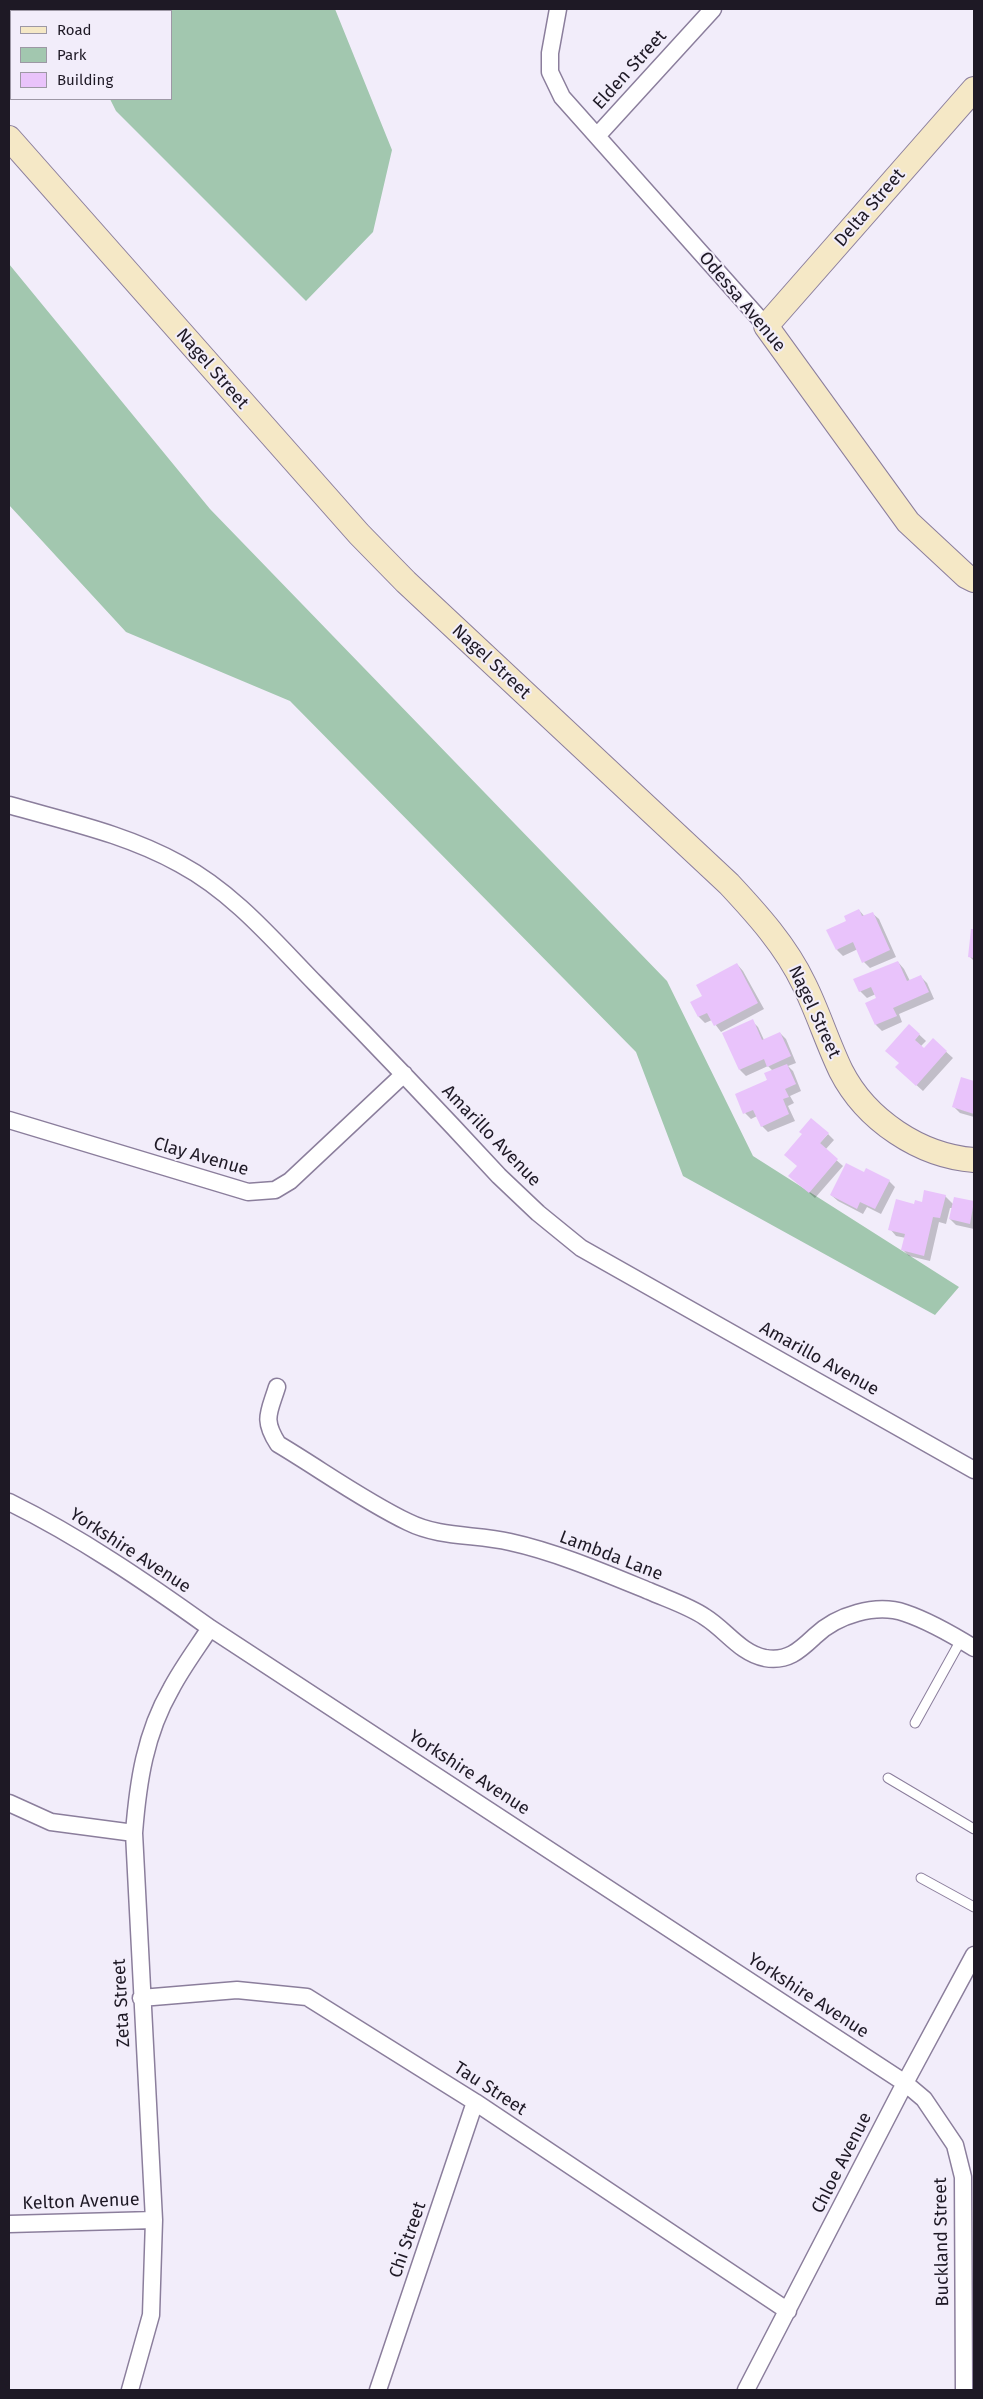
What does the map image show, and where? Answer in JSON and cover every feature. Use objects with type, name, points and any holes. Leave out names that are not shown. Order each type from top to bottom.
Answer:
[{"type":"street","name":"Odessa Avenue","points":[[558,9],[550,53],[550,72],[562,97],[766,326],[908,522],[966,576],[974,580]]},
{"type":"street","name":"Elden Street","points":[[597,136],[714,9]]},
{"type":"street","name":"Delta Street","points":[[766,326],[974,90]]},
{"type":"street","name":"Nagel Street","points":[[9,138],[365,541],[406,582],[729,884],[750,907],[774,937],[803,982],[842,1072],[867,1107],[901,1135],[921,1146],[942,1154],[974,1160]]},
{"type":"street","name":"Amarillo Avenue","points":[[9,805],[120,836],[152,849],[208,881],[255,920],[404,1074],[499,1176],[538,1213],[581,1248],[974,1470]]},
{"type":"street","name":"Clay Avenue","points":[[9,1120],[248,1192],[275,1190],[290,1181],[404,1074]]},
{"type":"street","name":"Lambda Lane","points":[[277,1387],[267,1419],[268,1429],[278,1444],[408,1522],[448,1535],[508,1542],[541,1551],[647,1590],[705,1616],[743,1648],[760,1657],[779,1659],[800,1652],[827,1626],[855,1613],[872,1610],[905,1612],[968,1644]]},
{"type":"street","name":"Yorkshire Avenue","points":[[9,1502],[44,1520],[144,1581],[210,1628],[904,2083]]},
{"type":"street","name":"Zeta Street","points":[[130,2390],[151,2315],[154,2220],[141,1998],[134,1833],[138,1782],[150,1736],[170,1689],[210,1628]]},
{"type":"street","points":[[9,1803],[51,1822],[134,1833]]},
{"type":"street","name":"Chloe Avenue","points":[[746,2390],[904,2083],[974,1955]]},
{"type":"street","name":"Tau Street","points":[[141,1998],[237,1990],[307,1997],[475,2102],[788,2311]]},
{"type":"street","name":"Buckland Street","points":[[904,2083],[924,2099],[955,2145],[963,2177],[964,2390]]},
{"type":"street","name":"Chi Street","points":[[378,2390],[475,2102]]},
{"type":"street","name":"Kelton Avenue","points":[[9,2224],[154,2220]]},
{"type":"lane","points":[[914,1722],[968,1644]]},
{"type":"lane","points":[[888,1778],[974,1829]]},
{"type":"lane","points":[[920,1878],[974,1907]]},
{"type":"green space","points":[[335,9],[392,150],[373,232],[306,301],[116,111],[110,100],[172,100],[172,10],[72,10]]},
{"type":"green space","points":[[9,264],[210,509],[667,981],[753,1156],[959,1287],[935,1315],[683,1176],[636,1052],[290,701],[126,632],[9,505]]},
{"type":"building","points":[[859,909],[862,916],[873,912],[890,950],[862,963],[853,942],[836,950],[826,930],[846,921],[844,916]]},
{"type":"building","points":[[971,929],[974,929],[974,958],[968,957]]},
{"type":"building","points":[[898,961],[907,981],[921,975],[929,992],[893,1008],[897,1016],[875,1025],[865,1003],[876,998],[871,987],[859,992],[853,979]]},
{"type":"building","points":[[737,963],[758,1003],[714,1026],[707,1013],[698,1017],[690,1002],[702,996],[696,985]]},
{"type":"building","points":[[753,1019],[762,1040],[780,1032],[791,1056],[767,1067],[764,1059],[739,1070],[722,1033]]},
{"type":"building","points":[[909,1024],[920,1034],[915,1040],[924,1048],[933,1038],[947,1051],[916,1086],[895,1067],[899,1063],[885,1051]]},
{"type":"building","points":[[787,1064],[796,1084],[785,1089],[789,1097],[783,1099],[789,1114],[761,1127],[753,1110],[743,1114],[735,1094],[767,1080],[764,1073]]},
{"type":"building","points":[[961,1077],[974,1081],[974,1114],[952,1107]]},
{"type":"building","points":[[811,1118],[829,1133],[820,1143],[838,1159],[809,1193],[788,1176],[797,1166],[784,1155],[802,1134],[799,1132]]},
{"type":"building","points":[[846,1163],[864,1172],[866,1168],[890,1180],[875,1209],[860,1202],[857,1209],[830,1195]]},
{"type":"building","points":[[924,1190],[946,1195],[940,1218],[933,1217],[924,1256],[901,1250],[905,1234],[888,1230],[896,1199],[914,1204],[915,1200],[922,1202]]},
{"type":"building","points":[[954,1197],[974,1201],[970,1224],[949,1219]]}]
